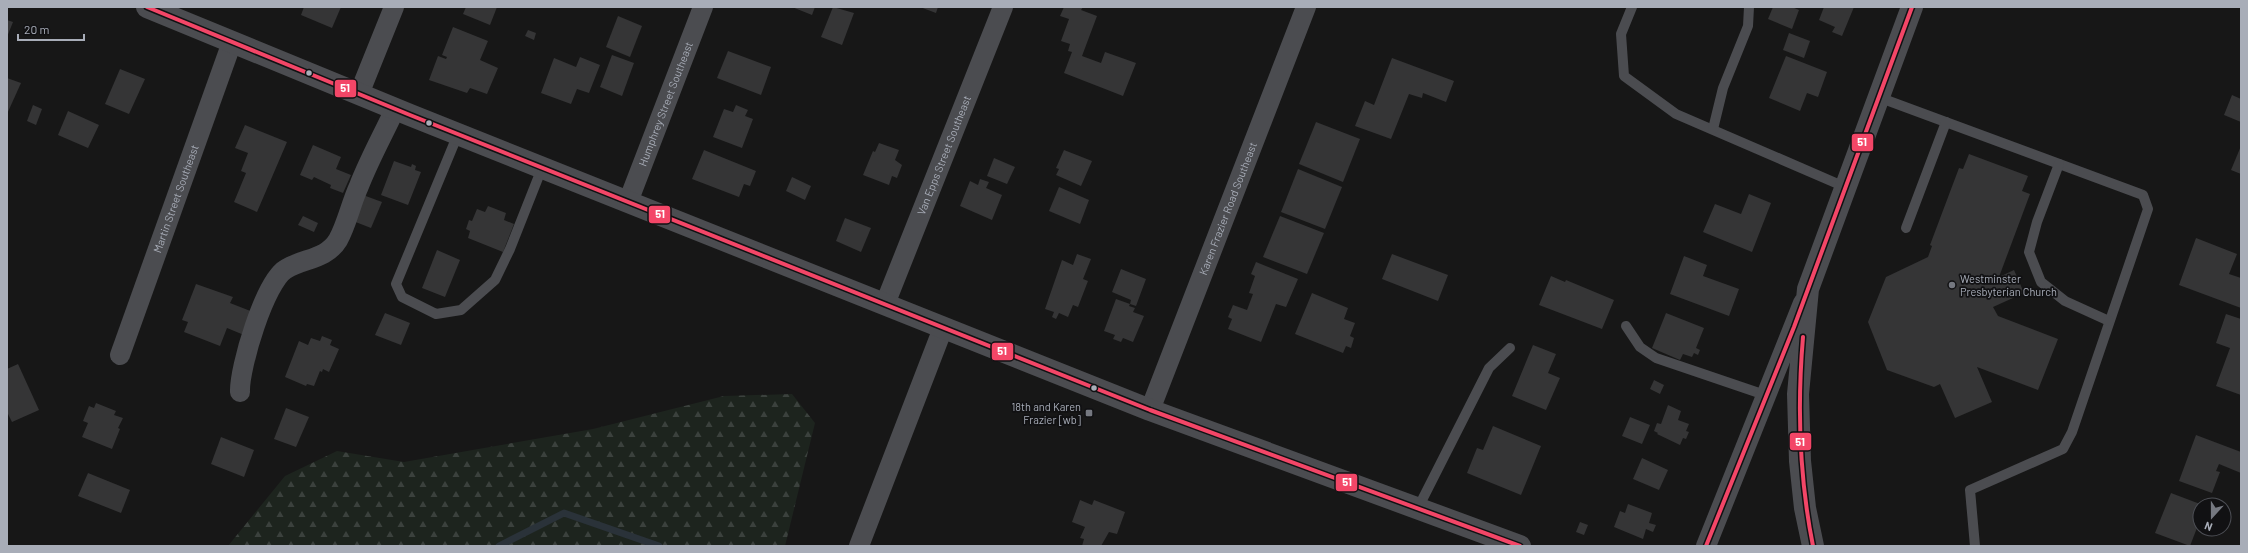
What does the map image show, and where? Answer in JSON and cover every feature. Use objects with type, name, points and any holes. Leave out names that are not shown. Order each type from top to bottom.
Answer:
[{"type":"street","points":[[147,7],[395,109],[1150,410],[1520,546]]},
{"type":"street","points":[[360,94],[394,7]]},
{"type":"street","name":"Humphrey Street Southeast","points":[[628,202],[703,7]]},
{"type":"street","name":"Van Epps Street Southeast","points":[[885,304],[1003,7]]},
{"type":"street","name":"Karen Frazier Road Southeast","points":[[1150,410],[1306,7]]},
{"type":"street","points":[[1706,546],[1808,289],[1912,7]]},
{"type":"street","name":"Martin Street Southeast","points":[[120,355],[232,42]]},
{"type":"street","points":[[240,392],[242,366],[260,313],[272,285],[285,269],[322,255],[329,251],[338,240],[360,184],[395,109]]},
{"type":"street","points":[[1808,289],[1799,409],[1805,508],[1813,546]]},
{"type":"street","points":[[859,546],[943,328]]},
{"type":"lane","points":[[1632,7],[1621,34],[1624,76],[1676,114],[1845,187]]},
{"type":"lane","points":[[1713,130],[1724,88],[1748,26],[1749,7]]},
{"type":"lane","points":[[1878,97],[2142,195],[2148,209],[2072,432],[2063,449],[1970,490],[1975,546]]},
{"type":"lane","points":[[1906,228],[1946,122]]},
{"type":"lane","points":[[458,134],[396,284],[402,297],[436,314],[461,310],[495,280],[510,249],[542,168]]},
{"type":"lane","points":[[2059,164],[2037,222],[2029,252],[2041,282],[2065,302],[2109,321]]},
{"type":"lane","points":[[1626,326],[1640,346],[1656,358],[1765,395]]},
{"type":"lane","points":[[1418,508],[1489,368],[1510,348]]},
{"type":"green space","points":[[792,394],[815,423],[785,546],[228,546],[285,476],[337,451],[404,462],[593,429],[724,396]]},
{"type":"building","points":[[304,7],[341,7],[332,28],[301,15]]},
{"type":"building","points":[[466,7],[497,7],[490,25],[463,14]]},
{"type":"building","points":[[792,7],[815,7],[812,15]]},
{"type":"building","points":[[833,7],[854,13],[842,45],[821,37]]},
{"type":"building","points":[[920,7],[938,7],[936,13]]},
{"type":"building","points":[[1064,7],[1083,7],[1081,10],[1097,16],[1082,56],[1101,63],[1105,52],[1136,63],[1123,96],[1064,73],[1072,52],[1068,51],[1070,44],[1061,41],[1069,19],[1060,16]]},
{"type":"building","points":[[1773,7],[1792,7],[1799,10],[1792,29],[1768,19]]},
{"type":"building","points":[[1824,7],[1854,7],[1842,36],[1832,32],[1835,27],[1819,20]]},
{"type":"building","points":[[618,16],[642,26],[630,57],[606,47]]},
{"type":"building","points":[[7,20],[13,22],[7,37]]},
{"type":"building","points":[[453,27],[488,41],[480,60],[498,68],[487,94],[470,88],[467,93],[429,80],[438,56],[446,59],[447,57],[442,55]]},
{"type":"building","points":[[528,30],[536,33],[534,40],[525,36]]},
{"type":"building","points":[[1789,33],[1810,41],[1804,58],[1783,50]]},
{"type":"building","points":[[728,51],[771,67],[761,95],[717,78]]},
{"type":"building","points":[[612,55],[634,63],[622,96],[600,87]]},
{"type":"building","points":[[1786,56],[1827,72],[1818,97],[1807,93],[1800,111],[1769,98]]},
{"type":"building","points":[[580,57],[600,65],[589,93],[577,89],[571,104],[541,93],[554,58],[576,67]]},
{"type":"building","points":[[1392,58],[1454,81],[1446,102],[1423,93],[1422,98],[1409,94],[1391,139],[1355,126],[1365,101],[1374,105]]},
{"type":"building","points":[[120,69],[145,79],[129,114],[105,104]]},
{"type":"building","points":[[7,78],[21,83],[7,114]]},
{"type":"building","points":[[2232,95],[2241,99],[2241,122],[2224,115]]},
{"type":"building","points":[[33,105],[42,109],[36,125],[27,121]]},
{"type":"building","points":[[736,105],[748,110],[745,116],[753,119],[742,148],[713,137],[724,109],[733,112]]},
{"type":"building","points":[[68,111],[99,125],[88,148],[58,135]]},
{"type":"building","points":[[1316,122],[1360,139],[1343,182],[1299,164]]},
{"type":"building","points":[[245,125],[287,142],[257,212],[234,202],[246,173],[241,171],[248,153],[235,148]]},
{"type":"building","points":[[879,143],[899,150],[895,160],[902,165],[897,178],[892,176],[889,185],[863,175],[873,151],[875,152]]},
{"type":"building","points":[[313,145],[341,157],[336,169],[351,175],[343,193],[330,188],[331,185],[314,177],[312,180],[300,175]]},
{"type":"building","points":[[2241,146],[2241,174],[2231,170]]},
{"type":"building","points":[[704,150],[756,171],[750,186],[744,184],[739,197],[692,179]]},
{"type":"building","points":[[1064,150],[1092,161],[1081,186],[1056,175],[1059,169],[1056,168]]},
{"type":"building","name":"Westminster Presbyterian Church","points":[[1969,154],[2028,176],[2022,191],[2030,194],[1999,277],[2014,270],[2024,293],[1993,307],[1998,316],[2058,339],[2038,390],[1977,367],[1992,402],[1955,418],[1940,384],[1934,387],[1887,370],[1868,322],[1886,277],[1928,257],[1932,246],[1930,245],[1959,168],[1963,169]]},
{"type":"building","points":[[994,158],[1015,167],[1007,184],[987,176]]},
{"type":"building","points":[[394,161],[411,167],[412,164],[416,166],[415,170],[421,172],[408,205],[381,195]]},
{"type":"building","points":[[1298,169],[1342,187],[1325,229],[1281,212]]},
{"type":"building","points":[[792,177],[811,186],[805,200],[786,191]]},
{"type":"building","points":[[980,179],[989,182],[986,188],[1002,195],[992,220],[960,206],[970,181],[978,185]]},
{"type":"building","points":[[1059,187],[1089,200],[1080,224],[1049,211]]},
{"type":"building","points":[[1749,194],[1771,203],[1752,252],[1703,232],[1715,204],[1741,214]]},
{"type":"building","points":[[363,195],[382,202],[371,228],[353,221]]},
{"type":"building","points":[[488,206],[506,213],[504,220],[514,224],[503,252],[468,238],[470,231],[466,229],[469,220],[472,221],[477,209],[485,212]]},
{"type":"building","points":[[303,216],[318,223],[314,232],[298,225]]},
{"type":"building","points":[[1280,216],[1324,233],[1307,274],[1263,257]]},
{"type":"building","points":[[845,218],[871,228],[861,252],[836,241]]},
{"type":"building","points":[[2196,238],[2237,254],[2229,274],[2241,278],[2241,308],[2179,285]]},
{"type":"building","points":[[437,250],[460,260],[445,297],[422,288]]},
{"type":"building","points":[[1077,254],[1091,259],[1083,279],[1088,281],[1078,307],[1073,305],[1068,317],[1059,313],[1056,319],[1052,317],[1054,312],[1045,309],[1062,260],[1073,265]]},
{"type":"building","points":[[1392,254],[1448,275],[1438,301],[1382,279]]},
{"type":"building","points":[[1684,256],[1707,265],[1703,276],[1739,289],[1729,316],[1670,294]]},
{"type":"building","points":[[1256,262],[1298,279],[1286,307],[1276,304],[1261,342],[1228,329],[1232,319],[1228,317],[1233,305],[1247,310],[1253,294],[1249,293],[1255,276],[1251,274]]},
{"type":"building","points":[[1121,269],[1146,279],[1136,306],[1130,304],[1131,300],[1112,292]]},
{"type":"building","points":[[1551,276],[1565,282],[1566,280],[1614,300],[1602,329],[1539,305]]},
{"type":"building","points":[[196,284],[233,297],[230,303],[253,312],[244,335],[227,328],[220,346],[184,332],[188,322],[182,320]]},
{"type":"building","points":[[1312,293],[1348,308],[1344,319],[1355,323],[1350,336],[1354,338],[1351,348],[1346,346],[1343,353],[1295,334]]},
{"type":"building","points":[[1116,299],[1130,304],[1129,306],[1135,308],[1133,312],[1144,316],[1133,342],[1123,338],[1121,342],[1113,339],[1115,335],[1104,331]]},
{"type":"building","points":[[385,313],[410,323],[401,345],[375,335]]},
{"type":"building","points":[[1666,313],[1704,328],[1696,348],[1700,350],[1698,355],[1694,353],[1692,357],[1683,354],[1680,360],[1652,348]]},
{"type":"building","points":[[2226,314],[2241,319],[2241,395],[2216,386],[2230,348],[2216,343]]},
{"type":"building","points":[[322,336],[332,340],[330,345],[339,349],[329,372],[323,369],[322,372],[320,371],[314,386],[307,384],[306,386],[285,377],[299,341],[308,345],[311,338],[320,341]]},
{"type":"building","points":[[1533,345],[1556,354],[1548,373],[1560,378],[1546,410],[1512,396]]},
{"type":"building","points":[[18,364],[39,410],[12,422],[7,412],[7,369]]},
{"type":"building","points":[[1654,380],[1664,385],[1660,394],[1650,389]]},
{"type":"building","points":[[96,403],[116,411],[114,415],[123,418],[118,428],[120,429],[112,449],[82,437],[88,423],[83,421],[89,406],[94,408]]},
{"type":"building","points":[[1668,405],[1681,411],[1678,420],[1689,424],[1686,431],[1689,432],[1686,439],[1683,438],[1680,445],[1657,434],[1658,433],[1654,431],[1657,423],[1661,424]]},
{"type":"building","points":[[286,408],[309,417],[296,447],[274,439]]},
{"type":"building","points":[[1630,417],[1650,425],[1642,444],[1622,436]]},
{"type":"building","points":[[1493,426],[1541,446],[1521,495],[1467,473],[1477,448],[1483,450]]},
{"type":"building","points":[[2196,435],[2241,452],[2241,473],[2219,464],[2216,471],[2220,472],[2212,493],[2179,481]]},
{"type":"building","points":[[221,437],[254,450],[244,477],[211,464]]},
{"type":"building","points":[[1642,458],[1668,470],[1659,490],[1633,479]]},
{"type":"building","points":[[88,473],[130,490],[121,513],[78,496]]},
{"type":"building","points":[[2171,493],[2192,501],[2192,537],[2193,537],[2190,546],[2155,533]]},
{"type":"building","points":[[1080,500],[1092,505],[1094,500],[1125,512],[1117,534],[1109,532],[1101,546],[1082,546],[1084,539],[1080,538],[1085,527],[1072,522]]},
{"type":"building","points":[[1628,504],[1652,513],[1649,523],[1656,525],[1653,532],[1646,529],[1643,539],[1614,527],[1620,511],[1625,513]]},
{"type":"building","points":[[1580,522],[1588,525],[1584,535],[1576,532]]},
{"type":"waterway","points":[[499,546],[564,513],[659,546]]},
{"type":"transit line","name":"51","points":[[147,7],[410,115],[1150,410],[1520,546]]},
{"type":"transit line","name":"51","points":[[1706,546],[1794,327],[1912,7]]},
{"type":"transit line","name":"51","points":[[1803,337],[1800,390],[1800,442],[1808,520],[1813,546]]},
{"type":"place","name":"Westminster Presbyterian Church","points":[[1952,285]]},
{"type":"place","name":"18th and Karen Frazier [wb]","points":[[1089,413]]}]
